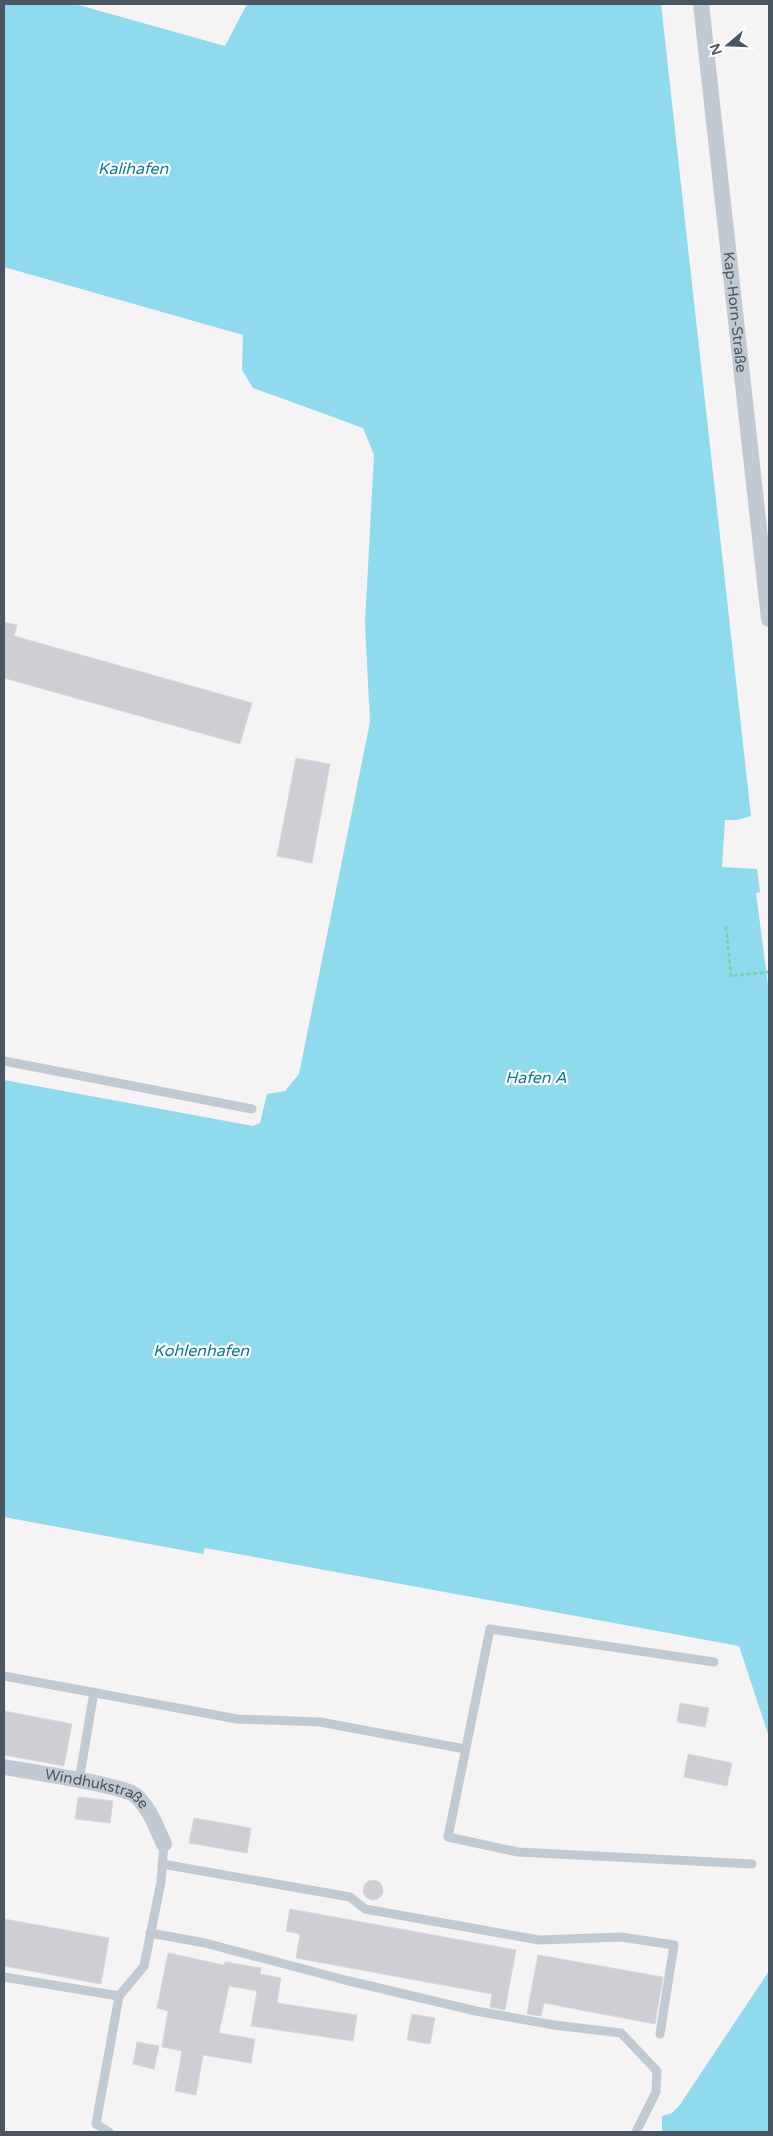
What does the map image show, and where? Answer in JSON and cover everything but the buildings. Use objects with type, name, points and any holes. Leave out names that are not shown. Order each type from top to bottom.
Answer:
[{"type":"street","name":"Kap-Horn-Straße","points":[[701,4],[769,619]]},
{"type":"street","name":"Windhukstraße","points":[[4,1767],[105,1786],[134,1794],[151,1815],[164,1844]]},
{"type":"lane","points":[[4,1061],[252,1109]]},
{"type":"lane","points":[[714,1662],[490,1629],[448,1837],[518,1852],[752,1864]]},
{"type":"lane","points":[[4,1676],[237,1719],[320,1722],[465,1749]]},
{"type":"lane","points":[[78,1781],[94,1692]]},
{"type":"lane","points":[[109,2132],[96,2124],[119,1996],[144,1966],[164,1844]]},
{"type":"lane","points":[[162,1864],[350,1897],[365,1909],[539,1940],[621,1937],[674,1946],[660,2034]]},
{"type":"lane","points":[[150,1933],[205,1944],[476,2011],[554,2025],[621,2033],[656,2071],[656,2092],[636,2132]]},
{"type":"lane","points":[[4,1977],[119,1996]]},
{"type":"path","points":[[726,927],[731,976],[769,972]]},
{"type":"water","name":"Hafen A","points":[[4,4],[75,4],[225,46],[247,4],[661,4],[751,816],[737,820],[725,820],[722,867],[757,869],[760,892],[756,893],[769,992],[769,1737],[739,1646],[205,1548],[203,1554],[4,1517],[4,1080],[253,1126],[260,1123],[267,1094],[285,1091],[299,1074],[370,722],[365,623],[374,455],[363,428],[253,388],[242,370],[243,335],[4,267]]},
{"type":"water","points":[[769,1971],[769,2132],[662,2132],[662,2116],[672,2113],[679,2106]]},
{"type":"water label","name":"Kalihafen","points":[[133,169]]},
{"type":"water label","name":"Kohlenhafen","points":[[201,1351]]}]
